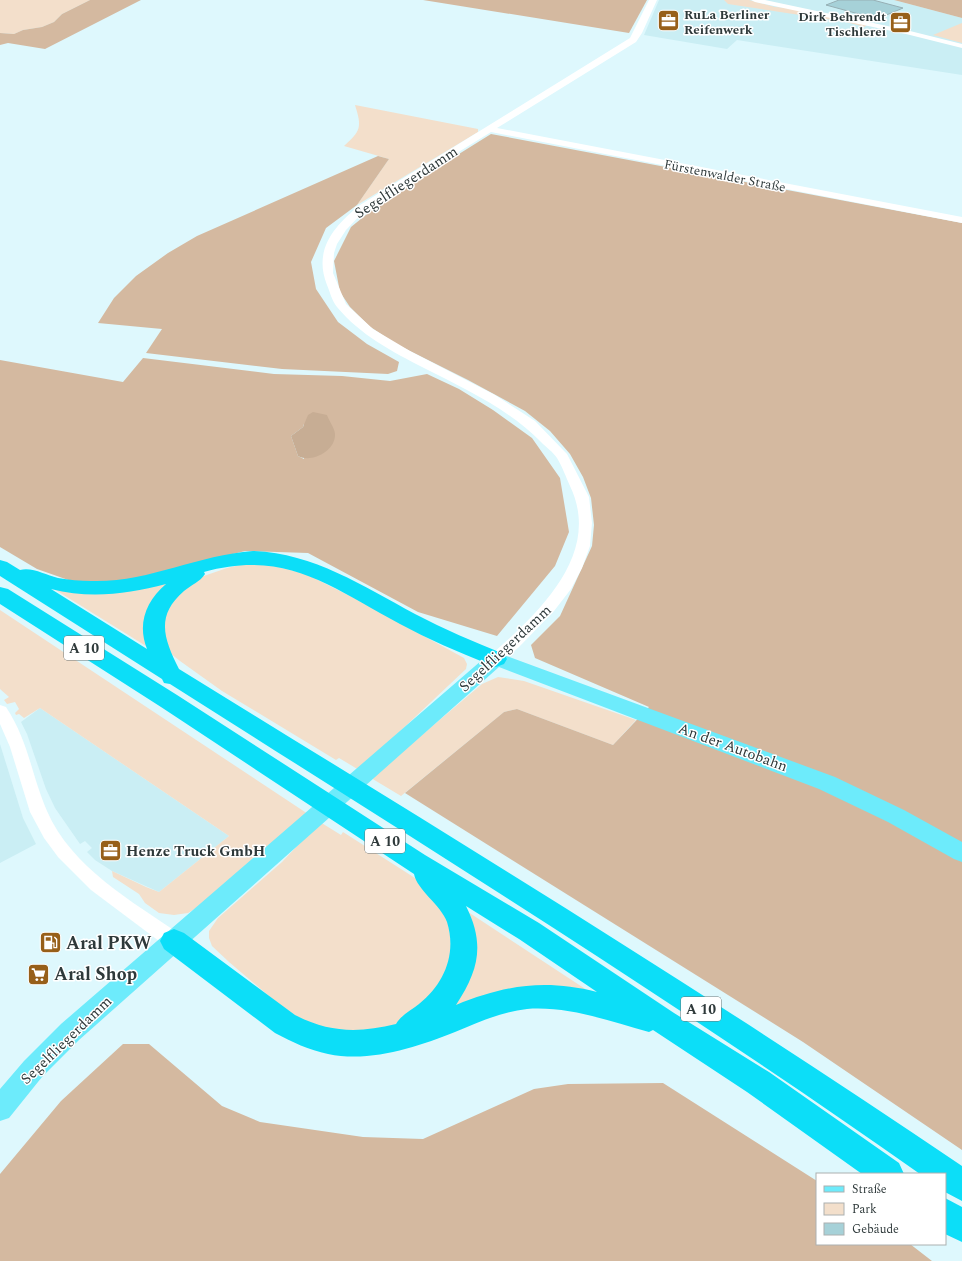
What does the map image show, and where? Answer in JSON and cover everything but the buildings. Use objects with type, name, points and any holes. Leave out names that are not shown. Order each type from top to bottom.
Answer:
[{"type":"highway","points":[[0,564],[36,579],[60,585],[81,588],[105,588],[142,583],[204,564],[229,560],[266,558],[280,560],[308,568],[440,635],[496,659]]},
{"type":"highway","points":[[172,676],[155,639],[154,621],[159,606],[170,592],[185,580],[229,560]]},
{"type":"highway","name":"A 10","points":[[0,568],[374,802],[768,1053],[944,1173]]},
{"type":"highway","name":"A 10","points":[[0,594],[305,789],[416,862],[529,931],[664,1022],[758,1082],[887,1173]]},
{"type":"highway","points":[[397,1037],[425,1017],[446,996],[460,973],[464,958],[464,937],[460,922],[454,909],[416,862]]},
{"type":"highway","points":[[174,941],[273,1015],[299,1032],[317,1039],[337,1044],[379,1042],[433,1027],[486,1005],[528,997],[574,998],[599,1004],[624,1013],[664,1022]]},
{"type":"highway","name":"A 10","points":[[946,1174],[962,1185]]},
{"type":"highway","points":[[946,1215],[962,1226]]},
{"type":"main road","name":"An der Autobahn","points":[[496,659],[827,783],[896,816],[962,853]]},
{"type":"main road","name":"Segelfliegerdamm","points":[[0,1109],[33,1069],[51,1051],[174,941],[496,659]]},
{"type":"street","name":"Segelfliegerdamm","points":[[496,659],[549,608],[564,588],[574,570],[583,542],[585,517],[583,502],[574,475],[566,461],[549,440],[521,416],[485,394],[404,353],[364,328],[341,305],[331,288],[327,268],[329,252],[337,234],[356,213],[633,40],[638,33],[653,0]]},
{"type":"street","points":[[755,0],[906,32],[962,46]]},
{"type":"street","name":"Fürstenwalder Straße","points":[[489,129],[962,220]]},
{"type":"street","points":[[0,711],[15,738],[40,814],[49,831],[69,859],[109,893],[174,941]]},
{"type":"shaded area","points":[[90,0],[141,0],[45,49],[8,43],[0,45],[0,33],[14,34],[23,30],[42,27],[54,22],[62,14]]},
{"type":"shaded area","points":[[423,0],[647,0],[629,33]]},
{"type":"shaded area","points":[[659,0],[894,0],[962,18],[962,75],[737,40],[727,49],[644,35]]},
{"type":"shaded area","points":[[894,0],[962,0],[962,18]]},
{"type":"shaded area","points":[[491,134],[962,223],[962,1150],[803,1042],[405,793],[504,712],[517,709],[613,745],[649,707],[535,658],[531,645],[560,616],[592,546],[594,525],[591,498],[583,477],[570,454],[550,431],[525,411],[468,380],[396,344],[369,326],[350,307],[340,292],[334,261],[351,227],[382,202]]},
{"type":"shaded area","points":[[378,156],[389,159],[357,205],[326,228],[311,262],[316,289],[338,322],[367,344],[399,362],[397,371],[388,374],[282,369],[146,353],[162,329],[98,323],[114,298],[136,276],[168,253],[197,236]]},
{"type":"shaded area","points":[[143,358],[274,374],[342,376],[390,381],[427,374],[459,389],[493,410],[532,438],[560,478],[569,532],[555,566],[497,636],[418,612],[308,553],[245,551],[124,581],[74,582],[37,569],[0,547],[0,360],[123,382]],"holes":[[[304,424],[304,459],[298,456],[291,436],[303,427]]]},
{"type":"shaded area","points":[[313,412],[327,415],[335,434],[334,442],[331,447],[321,455],[303,458],[298,456],[291,436],[303,427],[308,415]]},
{"type":"shaded area","points":[[40,708],[229,836],[159,892],[112,871],[95,860],[87,852],[92,848],[85,841],[80,844],[55,808],[46,789],[27,734],[21,722]]},
{"type":"shaded area","points":[[0,744],[23,818],[36,844],[0,863]]},
{"type":"shaded area","points":[[123,1044],[149,1044],[222,1106],[260,1122],[363,1137],[423,1139],[534,1089],[568,1084],[663,1083],[816,1180],[816,1245],[911,1245],[932,1261],[0,1261],[0,1174],[61,1101]]},
{"type":"green space","points":[[0,0],[90,0],[62,14],[54,22],[42,27],[23,30],[14,34],[0,33]]},
{"type":"green space","points":[[724,0],[749,0],[775,7],[789,8],[866,25],[865,27],[846,22],[728,4]]},
{"type":"green space","points":[[962,23],[962,43],[933,35]]},
{"type":"green space","points":[[355,105],[478,129],[478,132],[357,205],[389,159],[344,146],[357,132],[359,119]]},
{"type":"green space","points":[[266,564],[306,574],[360,601],[464,658],[467,664],[466,669],[359,770],[339,758],[336,760],[222,691],[170,653],[162,638],[167,606],[198,578],[240,565]]},
{"type":"green space","points":[[159,582],[174,584],[154,651],[54,589]]},
{"type":"green space","points":[[0,610],[308,814],[201,905],[188,913],[174,915],[159,913],[145,903],[139,894],[113,877],[112,871],[159,892],[229,836],[40,708],[24,718],[19,714],[16,715],[15,713],[19,709],[15,702],[7,704],[4,700],[9,697],[0,689]]},
{"type":"green space","points":[[498,677],[524,681],[636,720],[613,745],[517,709],[504,712],[401,796],[371,778],[482,684]]},
{"type":"green space","points":[[320,822],[341,835],[343,832],[415,878],[427,887],[448,910],[453,973],[401,1024],[354,1034],[307,1024],[275,1001],[212,946],[209,938],[209,931],[218,918],[282,862]]},
{"type":"green space","points":[[462,908],[593,994],[441,1012]]},
{"type":"place","name":"RuLa Berliner Reifenwerk","points":[[668,21]]},
{"type":"place","name":"Dirk Behrendt Tischlerei","points":[[901,23]]},
{"type":"place","name":"Henze Truck GmbH","points":[[111,851]]},
{"type":"place","name":"Aral PKW","points":[[50,943]]},
{"type":"place","name":"Aral Shop","points":[[38,974]]}]
